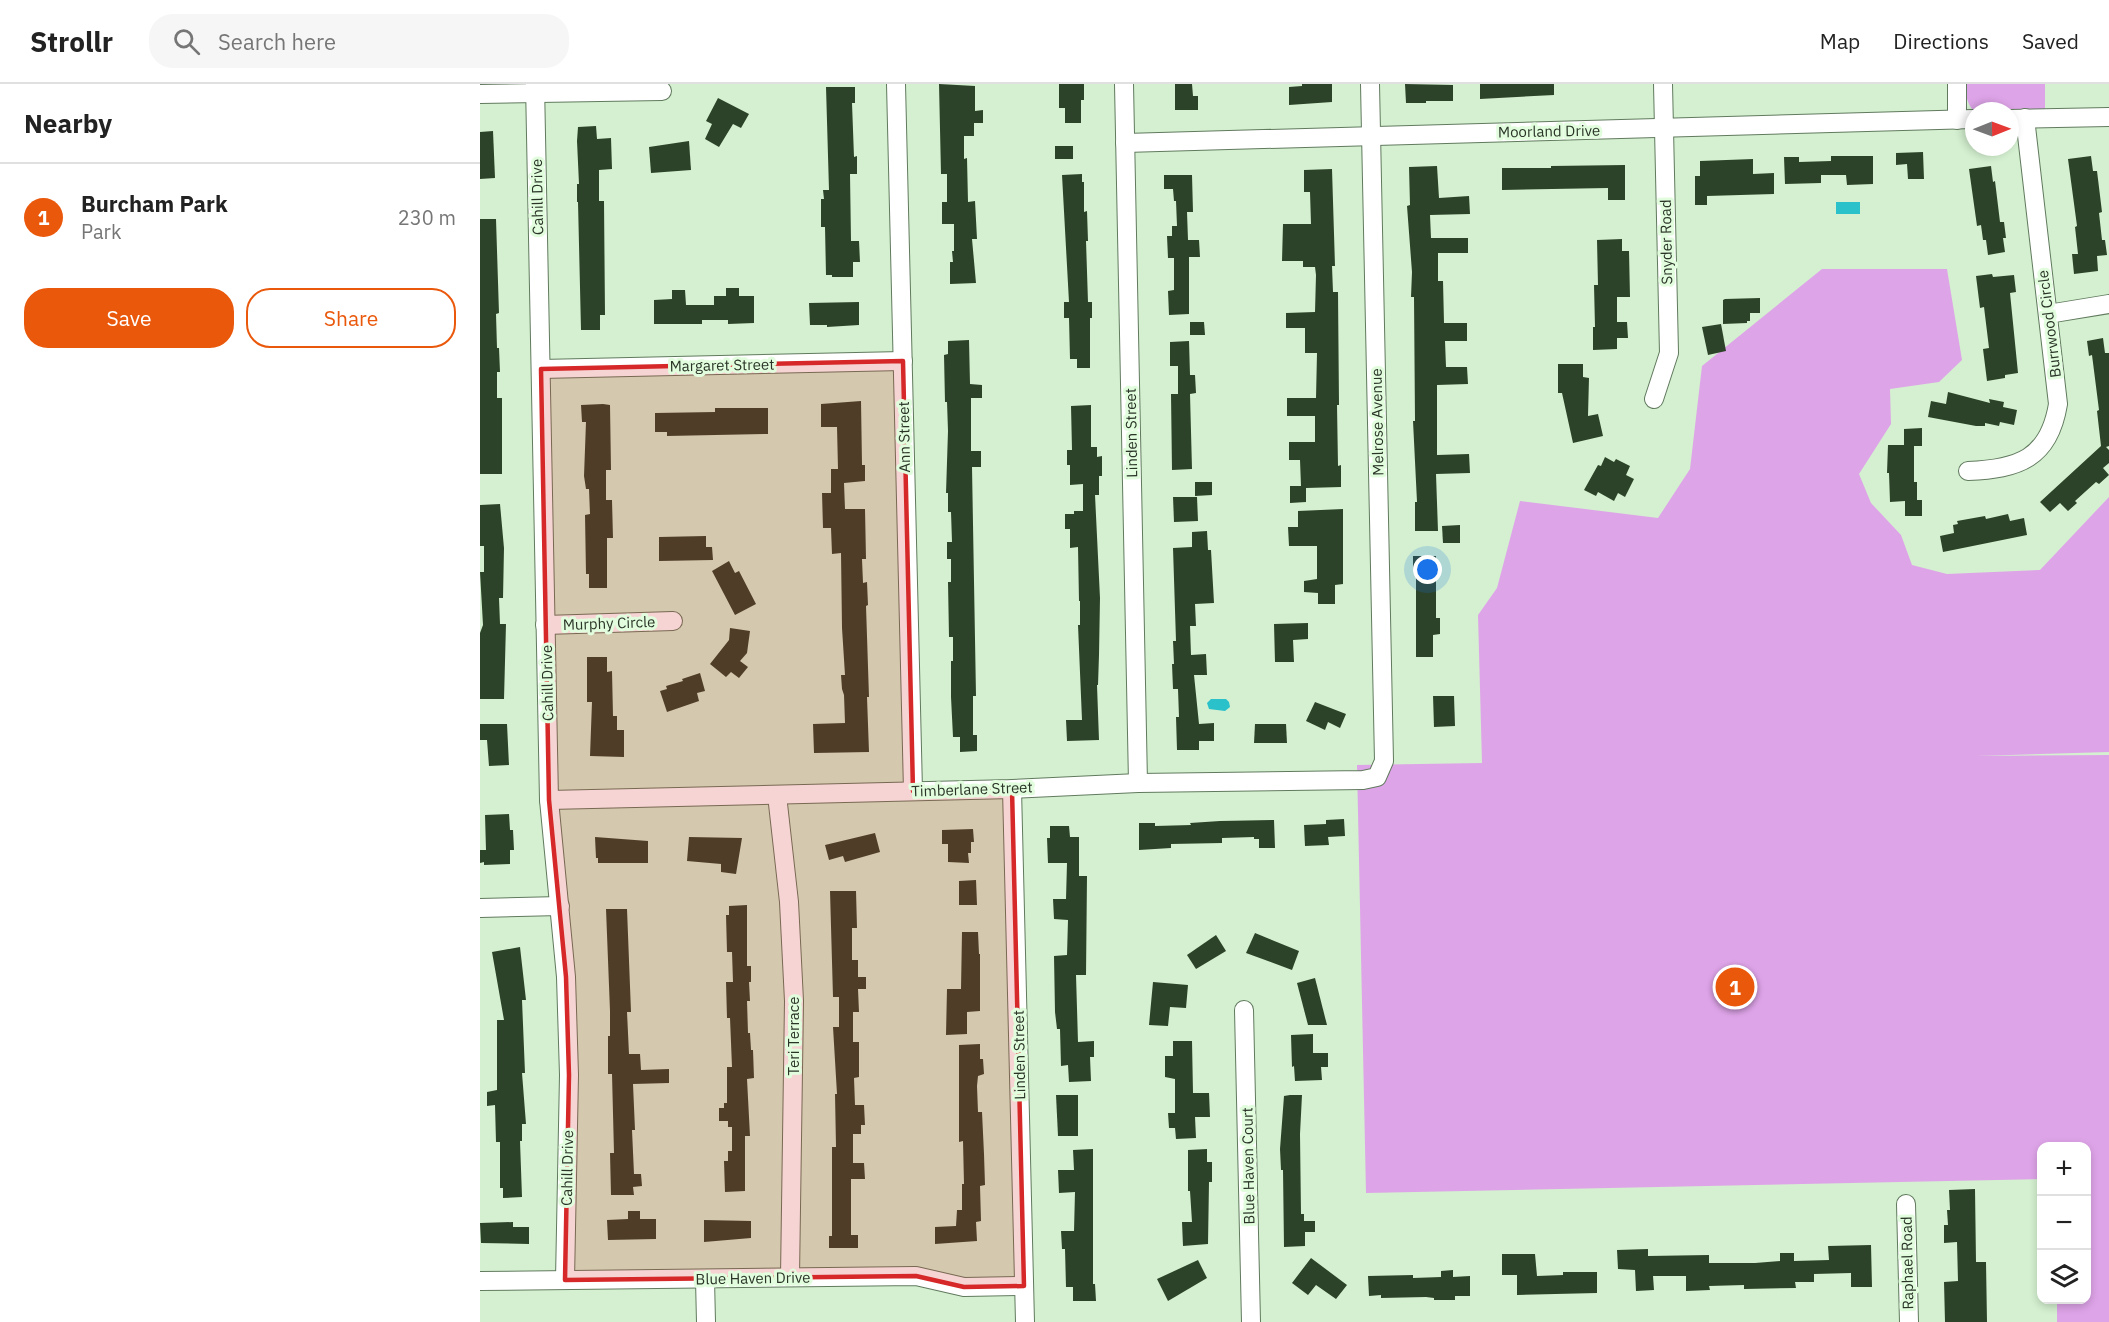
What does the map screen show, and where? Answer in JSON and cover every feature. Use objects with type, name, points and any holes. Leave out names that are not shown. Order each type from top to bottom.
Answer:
[{"type":"street","name":"Ann Street","points":[[896,84],[913,791]]},
{"type":"street","name":"Linden Street","points":[[1124,84],[1138,783]]},
{"type":"street","name":"Melrose Avenue","points":[[1370,84],[1384,761]]},
{"type":"street","name":"Snyder Road","points":[[1654,399],[1669,353],[1663,84]]},
{"type":"street","points":[[1957,84],[1965,120]]},
{"type":"street","points":[[480,94],[535,89],[662,91]]},
{"type":"street","name":"Cahill Drive","points":[[535,89],[549,800],[566,977],[569,1075],[565,1280]]},
{"type":"street","points":[[2019,118],[2109,117]]},
{"type":"street","name":"Moorland Drive","points":[[1125,143],[1965,120]]},
{"type":"street","name":"Burrwood Circle","points":[[1968,471],[1996,470],[2020,464],[2050,434],[2056,418],[2058,404],[2048,314],[2019,131]]},
{"type":"street","points":[[2048,314],[2109,304]]},
{"type":"street","name":"Margaret Street","points":[[541,369],[903,361]]},
{"type":"street","name":"Murphy Circle","points":[[545,625],[673,621]]},
{"type":"street","name":"Timberlane Street","points":[[549,800],[1012,789],[1138,783],[1363,780],[1377,777],[1384,761]]},
{"type":"street","name":"Linden Street","points":[[1012,789],[1025,1322]]},
{"type":"street","name":"Teri Terrace","points":[[777,795],[789,902],[794,1001],[790,1278]]},
{"type":"street","points":[[480,908],[560,906]]},
{"type":"street","name":"Blue Haven Court","points":[[1244,1010],[1251,1322]]},
{"type":"street","name":"Raphael Road","points":[[1906,1204],[1909,1322]]},
{"type":"street","name":"Blue Haven Drive","points":[[480,1281],[916,1276],[964,1287],[1024,1286]]},
{"type":"street","points":[[705,1279],[706,1322]]},
{"type":"highlighted area","points":[[903,361],[913,791],[1012,789],[1024,1286],[964,1287],[916,1276],[565,1280],[569,1075],[566,977],[549,800],[541,369]]},
{"type":"shaded area","points":[[1965,84],[2045,84],[2045,109],[2019,110],[2019,102],[1968,102]]},
{"type":"shaded area","points":[[1822,269],[1947,269],[1962,360],[1939,382],[1890,389],[1891,424],[1859,474],[1871,503],[1901,535],[1912,565],[1947,574],[2040,570],[2109,497],[2109,752],[1976,756],[2109,755],[2109,1322],[2057,1322],[2057,1304],[2091,1304],[2091,1142],[2037,1142],[2037,1179],[1366,1193],[1357,765],[1482,763],[1478,615],[1497,588],[1520,501],[1658,518],[1690,469],[1702,366]]},
{"type":"water","points":[[1836,202],[1860,202],[1860,214],[1836,214]]},
{"type":"water","points":[[1211,699],[1226,699],[1230,707],[1225,711],[1209,709],[1207,703]]},
{"type":"building","points":[[939,84],[975,86],[975,111],[983,110],[983,123],[974,123],[974,136],[964,136],[968,202],[975,201],[977,239],[972,239],[976,283],[950,284],[954,224],[942,224],[942,202],[947,202],[947,174],[941,174]]},
{"type":"building","points":[[1059,84],[1084,84],[1081,123],[1065,123],[1065,108],[1059,108]]},
{"type":"building","points":[[1175,84],[1192,84],[1193,96],[1198,96],[1198,110],[1175,110]]},
{"type":"building","points":[[1302,84],[1332,84],[1332,102],[1289,105],[1289,87],[1302,86]]},
{"type":"building","points":[[1405,84],[1453,85],[1453,101],[1406,103]]},
{"type":"building","points":[[1480,84],[1554,84],[1554,95],[1480,99]]},
{"type":"building","points":[[826,87],[855,87],[855,103],[852,103],[857,174],[850,174],[851,241],[859,241],[860,262],[853,262],[853,277],[826,275],[825,227],[821,227],[821,199],[824,199],[823,190],[829,190]]},
{"type":"building","points":[[718,98],[749,114],[741,128],[733,124],[719,147],[705,139],[712,124],[706,121]]},
{"type":"building","points":[[596,126],[597,139],[611,138],[612,169],[599,170],[599,201],[604,201],[605,315],[600,315],[600,330],[581,330],[577,202],[578,127]]},
{"type":"building","points":[[493,131],[495,178],[480,179],[480,132]]},
{"type":"building","points":[[689,141],[691,170],[651,173],[649,147]]},
{"type":"building","points":[[1055,146],[1073,146],[1073,159],[1055,159]]},
{"type":"building","points":[[1923,152],[1924,179],[1908,179],[1907,164],[1896,165],[1896,153]]},
{"type":"building","points":[[1831,156],[1873,156],[1873,184],[1847,185],[1846,175],[1821,175],[1821,183],[1785,184],[1784,157],[1799,157],[1799,162],[1831,161]]},
{"type":"building","points":[[2091,156],[2093,171],[2097,171],[2102,212],[2099,213],[2102,240],[2105,240],[2107,255],[2097,256],[2098,271],[2074,274],[2072,254],[2078,254],[2075,227],[2077,226],[2068,159]]},
{"type":"building","points":[[1753,159],[1753,174],[1774,173],[1774,194],[1707,196],[1707,205],[1695,205],[1695,176],[1700,176],[1700,161]]},
{"type":"building","points":[[1625,165],[1625,200],[1608,200],[1608,188],[1502,190],[1502,168]]},
{"type":"building","points":[[1437,166],[1439,198],[1469,196],[1470,214],[1430,215],[1431,238],[1468,238],[1468,253],[1438,253],[1438,281],[1443,281],[1444,323],[1467,323],[1467,341],[1445,341],[1446,367],[1467,367],[1468,384],[1437,385],[1437,455],[1469,454],[1470,473],[1436,474],[1438,531],[1415,531],[1415,502],[1417,502],[1413,421],[1415,421],[1414,297],[1411,297],[1412,272],[1407,206],[1410,205],[1409,167]]},
{"type":"building","points":[[1991,166],[2000,222],[2004,222],[2006,238],[2003,238],[2005,252],[1988,255],[1981,225],[1977,226],[1969,169]]},
{"type":"building","points":[[1332,169],[1335,266],[1332,266],[1333,292],[1338,292],[1339,405],[1337,405],[1338,466],[1341,465],[1341,487],[1306,488],[1306,502],[1290,503],[1290,486],[1301,486],[1300,460],[1289,460],[1289,442],[1315,442],[1315,416],[1287,416],[1287,398],[1316,398],[1317,353],[1305,353],[1305,328],[1286,328],[1286,313],[1315,312],[1316,275],[1315,267],[1303,267],[1303,261],[1282,261],[1283,224],[1311,224],[1310,192],[1304,192],[1304,170]]},
{"type":"building","points":[[1082,174],[1084,212],[1087,211],[1088,302],[1092,302],[1090,368],[1077,368],[1077,359],[1070,359],[1069,318],[1064,318],[1064,302],[1069,302],[1062,175]]},
{"type":"building","points":[[1164,175],[1192,175],[1193,212],[1187,212],[1188,240],[1199,240],[1200,257],[1189,257],[1189,314],[1169,315],[1168,291],[1174,290],[1174,258],[1168,258],[1167,236],[1172,236],[1172,226],[1177,226],[1173,189],[1164,189]]},
{"type":"building","points":[[480,219],[496,219],[499,313],[496,314],[500,372],[497,372],[497,398],[502,398],[502,474],[480,474]]},
{"type":"building","points":[[1622,239],[1622,251],[1629,251],[1630,297],[1617,297],[1617,322],[1627,322],[1628,338],[1617,338],[1617,349],[1593,350],[1594,285],[1598,285],[1597,240]]},
{"type":"building","points":[[1992,274],[1993,277],[2014,275],[2016,292],[2010,293],[2018,373],[1987,381],[1983,349],[1989,348],[1984,307],[1980,308],[1976,276]]},
{"type":"building","points":[[726,288],[739,288],[739,296],[754,296],[754,323],[728,324],[728,320],[702,320],[702,324],[654,324],[654,300],[672,299],[672,290],[685,290],[686,305],[714,305],[714,296],[726,296]]},
{"type":"building","points":[[1760,298],[1760,313],[1750,313],[1750,321],[1723,324],[1723,300]]},
{"type":"building","points":[[859,302],[859,325],[827,327],[827,325],[810,325],[809,303]]},
{"type":"building","points":[[1190,322],[1204,322],[1205,335],[1190,335]]},
{"type":"building","points":[[1721,324],[1726,351],[1708,355],[1702,327]]},
{"type":"building","points":[[2103,338],[2105,353],[2109,353],[2109,446],[2106,447],[2109,450],[2109,463],[2103,468],[2109,475],[2099,484],[2096,482],[2075,501],[2077,503],[2068,511],[2060,503],[2050,512],[2040,502],[2101,446],[2092,355],[2089,356],[2087,341]]},
{"type":"building","points":[[969,340],[970,384],[982,385],[982,398],[971,398],[971,451],[981,451],[981,467],[972,467],[976,696],[973,696],[973,735],[977,735],[977,751],[960,752],[960,737],[953,737],[951,697],[953,637],[949,637],[948,582],[951,582],[951,559],[947,559],[947,542],[952,542],[951,512],[948,512],[948,493],[946,493],[948,431],[944,355],[948,354],[948,341]]},
{"type":"building","points":[[1189,341],[1190,375],[1195,375],[1196,393],[1190,394],[1192,469],[1172,470],[1171,394],[1178,394],[1178,366],[1170,366],[1170,342]]},
{"type":"building","points":[[1558,364],[1583,364],[1583,377],[1589,378],[1588,416],[1598,414],[1603,436],[1573,443],[1562,393],[1558,393]]},
{"type":"building","points":[[1948,392],[1990,403],[1989,399],[2004,402],[2003,407],[2017,410],[2014,425],[2000,422],[1999,426],[1985,423],[1985,426],[1976,426],[1928,417],[1931,401],[1946,404]]},
{"type":"building","points":[[861,401],[862,465],[865,465],[865,481],[844,483],[845,509],[865,509],[866,559],[862,559],[863,583],[867,582],[868,605],[866,606],[869,752],[814,753],[813,724],[845,723],[841,675],[845,675],[841,553],[832,554],[831,528],[823,528],[822,493],[831,493],[831,469],[838,469],[837,427],[821,427],[821,404]]},
{"type":"building","points":[[581,405],[610,405],[611,470],[606,470],[606,500],[612,500],[613,538],[607,538],[607,588],[589,588],[589,574],[586,574],[585,515],[590,514],[589,489],[586,489],[584,476],[586,422],[582,422]]},
{"type":"building","points":[[1091,405],[1091,447],[1097,447],[1097,457],[1102,456],[1099,495],[1095,495],[1100,598],[1097,685],[1099,740],[1067,741],[1066,720],[1082,720],[1078,625],[1080,625],[1080,601],[1078,547],[1070,548],[1070,529],[1065,529],[1065,514],[1083,511],[1083,484],[1070,485],[1067,450],[1072,450],[1071,406]]},
{"type":"building","points":[[715,408],[768,408],[768,434],[667,436],[667,432],[655,432],[655,413],[715,412]]},
{"type":"building","points":[[1922,428],[1922,446],[1914,446],[1914,482],[1917,482],[1917,500],[1922,500],[1922,516],[1905,516],[1905,501],[1890,502],[1889,473],[1887,473],[1888,445],[1904,445],[1904,429]]},
{"type":"building","points":[[1605,457],[1614,462],[1616,459],[1630,466],[1626,475],[1634,479],[1625,497],[1618,493],[1614,501],[1598,492],[1596,496],[1584,490]]},
{"type":"building","points":[[1195,482],[1212,482],[1212,495],[1195,496]]},
{"type":"building","points":[[1173,497],[1197,497],[1198,521],[1174,522]]},
{"type":"building","points":[[500,504],[504,548],[503,598],[499,598],[500,624],[506,624],[504,699],[480,699],[480,633],[483,625],[480,572],[484,572],[484,546],[480,546],[480,505]]},
{"type":"building","points":[[1343,509],[1343,584],[1335,585],[1335,604],[1318,604],[1318,593],[1304,592],[1304,581],[1317,579],[1317,546],[1289,546],[1288,527],[1298,527],[1298,511]]},
{"type":"building","points":[[2008,514],[2010,521],[2024,518],[2027,535],[1943,552],[1940,536],[1954,533],[1953,525],[1958,524],[1957,521],[1985,516],[1986,519]]},
{"type":"building","points":[[1460,525],[1460,543],[1443,543],[1442,526]]},
{"type":"building","points":[[1207,531],[1208,550],[1211,550],[1214,603],[1195,604],[1196,626],[1190,626],[1191,655],[1206,654],[1207,675],[1194,675],[1199,724],[1214,723],[1214,741],[1199,741],[1199,750],[1177,750],[1178,689],[1173,689],[1172,664],[1174,664],[1173,641],[1176,641],[1173,548],[1192,547],[1192,532]]},
{"type":"building","points":[[706,536],[706,547],[712,547],[713,560],[659,561],[659,537]]},
{"type":"building","points":[[1413,556],[1436,556],[1436,618],[1440,618],[1440,634],[1433,635],[1433,657],[1416,657],[1416,570],[1413,570]]},
{"type":"building","points":[[729,561],[735,573],[739,571],[756,604],[735,615],[712,571]]},
{"type":"building","points":[[1308,623],[1308,639],[1293,640],[1294,662],[1275,662],[1274,624]]},
{"type":"building","points":[[730,628],[750,631],[747,653],[740,661],[748,667],[739,678],[731,672],[726,677],[710,664],[729,640]]},
{"type":"building","points":[[587,657],[607,657],[607,672],[612,671],[613,716],[617,716],[617,730],[624,730],[624,757],[590,756],[592,702],[587,702]]},
{"type":"building","points":[[700,673],[705,691],[697,693],[699,701],[667,712],[660,691],[667,689],[666,686]]},
{"type":"building","points":[[1433,696],[1454,696],[1455,726],[1434,727]]},
{"type":"building","points":[[1315,702],[1346,714],[1340,728],[1328,722],[1325,730],[1306,721]]},
{"type":"building","points":[[480,724],[507,724],[509,765],[489,766],[487,740],[480,740]]},
{"type":"building","points":[[1255,724],[1286,724],[1287,743],[1254,743]]},
{"type":"building","points":[[509,814],[514,850],[510,850],[510,864],[484,865],[484,862],[480,863],[480,850],[486,850],[485,815]]},
{"type":"building","points":[[1344,819],[1345,836],[1328,837],[1329,845],[1305,846],[1304,825],[1326,824],[1326,820]]},
{"type":"building","points":[[1274,820],[1275,848],[1259,848],[1259,839],[1254,839],[1254,837],[1222,838],[1222,843],[1171,844],[1171,848],[1139,850],[1139,823],[1155,823],[1155,826]]},
{"type":"building","points":[[1050,826],[1069,826],[1070,837],[1079,837],[1079,876],[1087,876],[1086,975],[1076,975],[1078,1042],[1094,1041],[1094,1057],[1090,1057],[1091,1081],[1069,1082],[1068,1065],[1061,1066],[1060,1029],[1057,1029],[1055,1012],[1054,956],[1067,955],[1068,920],[1054,919],[1053,899],[1066,899],[1067,863],[1048,863],[1047,838],[1050,838]]},
{"type":"building","points":[[973,829],[974,842],[971,842],[971,853],[968,853],[969,863],[948,862],[948,844],[942,844],[942,830]]},
{"type":"building","points":[[875,833],[880,852],[845,862],[843,856],[829,860],[825,845]]},
{"type":"building","points":[[595,837],[648,841],[648,863],[598,863]]},
{"type":"building","points":[[689,837],[742,838],[736,874],[721,872],[721,864],[687,861]]},
{"type":"building","points":[[976,880],[977,905],[959,905],[959,881]]},
{"type":"building","points":[[830,891],[856,891],[857,928],[852,928],[852,960],[858,960],[858,977],[866,977],[866,989],[858,989],[859,1012],[853,1012],[853,1042],[859,1042],[859,1077],[854,1078],[855,1105],[864,1105],[865,1125],[861,1125],[861,1134],[853,1134],[853,1163],[864,1163],[865,1179],[851,1179],[851,1235],[858,1235],[858,1248],[829,1248],[829,1236],[832,1236],[832,1147],[836,1147],[835,1094],[837,1094],[833,1027],[839,1027],[839,997],[833,997]]},
{"type":"building","points":[[747,905],[747,966],[751,966],[750,1001],[747,1001],[748,1033],[750,1033],[751,1050],[753,1050],[754,1078],[747,1079],[750,1136],[745,1136],[745,1191],[725,1192],[724,1161],[728,1161],[728,1151],[732,1151],[732,1127],[728,1127],[728,1121],[719,1121],[719,1108],[724,1108],[724,1103],[727,1103],[727,1067],[732,1067],[726,982],[733,982],[732,952],[727,952],[726,915],[729,915],[729,906]]},
{"type":"building","points":[[606,909],[627,909],[631,1012],[627,1012],[629,1054],[640,1054],[641,1070],[669,1069],[669,1083],[633,1084],[634,1174],[641,1174],[642,1186],[633,1187],[634,1195],[611,1195],[610,1153],[614,1153],[612,1074],[608,1074],[610,1011]]},
{"type":"building","points":[[962,932],[978,932],[980,1011],[967,1012],[967,1034],[946,1035],[947,989],[961,989]]},
{"type":"building","points":[[1255,933],[1299,951],[1292,970],[1246,953]]},
{"type":"building","points":[[1216,935],[1226,951],[1196,969],[1187,955]]},
{"type":"building","points":[[520,947],[526,1000],[522,1000],[525,1073],[522,1073],[526,1124],[522,1124],[522,1141],[520,1141],[522,1197],[503,1198],[503,1188],[500,1188],[500,1142],[496,1142],[495,1105],[487,1106],[487,1092],[497,1090],[497,1020],[504,1020],[492,952]]},
{"type":"building","points":[[1315,978],[1327,1025],[1308,1025],[1297,983]]},
{"type":"building","points":[[1153,982],[1188,985],[1186,1008],[1170,1007],[1168,1026],[1149,1025]]},
{"type":"building","points":[[1313,1034],[1313,1053],[1328,1053],[1328,1067],[1321,1067],[1322,1080],[1295,1081],[1291,1035]]},
{"type":"building","points":[[1173,1041],[1192,1041],[1193,1093],[1209,1093],[1210,1117],[1195,1117],[1196,1138],[1176,1139],[1175,1128],[1169,1128],[1168,1113],[1175,1113],[1175,1079],[1165,1077],[1165,1056],[1173,1056]]},
{"type":"building","points":[[980,1044],[980,1059],[983,1059],[984,1074],[978,1076],[977,1086],[978,1112],[982,1112],[985,1185],[980,1186],[981,1221],[976,1222],[977,1241],[935,1244],[935,1227],[956,1226],[957,1210],[962,1210],[962,1184],[964,1184],[963,1141],[959,1142],[959,1045]]},
{"type":"building","points":[[1056,1095],[1078,1095],[1078,1136],[1058,1136]]},
{"type":"building","points":[[1302,1095],[1301,1214],[1304,1214],[1304,1221],[1315,1221],[1315,1232],[1305,1232],[1305,1246],[1284,1247],[1283,1170],[1281,1170],[1280,1149],[1284,1096]]},
{"type":"building","points":[[1093,1149],[1093,1284],[1095,1284],[1096,1301],[1073,1301],[1073,1287],[1066,1287],[1065,1249],[1062,1249],[1061,1231],[1074,1231],[1075,1192],[1059,1193],[1058,1170],[1074,1170],[1073,1150]]},
{"type":"building","points":[[1207,1149],[1207,1162],[1212,1162],[1212,1182],[1209,1182],[1208,1244],[1183,1246],[1182,1222],[1192,1222],[1190,1191],[1188,1191],[1188,1150]]},
{"type":"building","points":[[1975,1189],[1976,1262],[1986,1262],[1987,1322],[1945,1322],[1944,1282],[1958,1281],[1957,1242],[1944,1243],[1944,1225],[1948,1225],[1947,1210],[1950,1210],[1949,1190]]},
{"type":"building","points":[[628,1211],[640,1211],[640,1219],[656,1219],[656,1239],[608,1240],[607,1220],[628,1219]]},
{"type":"building","points":[[704,1220],[751,1221],[751,1238],[704,1242]]},
{"type":"building","points":[[513,1222],[513,1227],[529,1227],[529,1244],[481,1243],[480,1223]]},
{"type":"building","points":[[1871,1245],[1872,1287],[1851,1287],[1851,1273],[1814,1274],[1814,1282],[1795,1282],[1796,1288],[1744,1289],[1744,1285],[1709,1286],[1710,1290],[1686,1291],[1686,1276],[1653,1276],[1654,1290],[1636,1291],[1635,1270],[1618,1269],[1617,1250],[1648,1249],[1648,1256],[1709,1255],[1709,1263],[1755,1263],[1780,1261],[1780,1253],[1794,1253],[1794,1261],[1829,1260],[1828,1246]]},
{"type":"building","points":[[1502,1254],[1535,1254],[1537,1276],[1563,1275],[1563,1272],[1597,1272],[1597,1293],[1517,1295],[1517,1275],[1502,1275]]},
{"type":"building","points":[[1311,1258],[1347,1285],[1336,1299],[1316,1285],[1308,1295],[1292,1283]]},
{"type":"building","points":[[1198,1260],[1207,1278],[1168,1301],[1157,1279]]},
{"type":"building","points":[[1453,1270],[1453,1277],[1470,1276],[1470,1296],[1455,1296],[1455,1300],[1434,1300],[1434,1298],[1426,1297],[1369,1296],[1368,1276],[1441,1277],[1441,1271]]},
{"type":"place","name":"Burcham Park","points":[[1735,987]]}]
